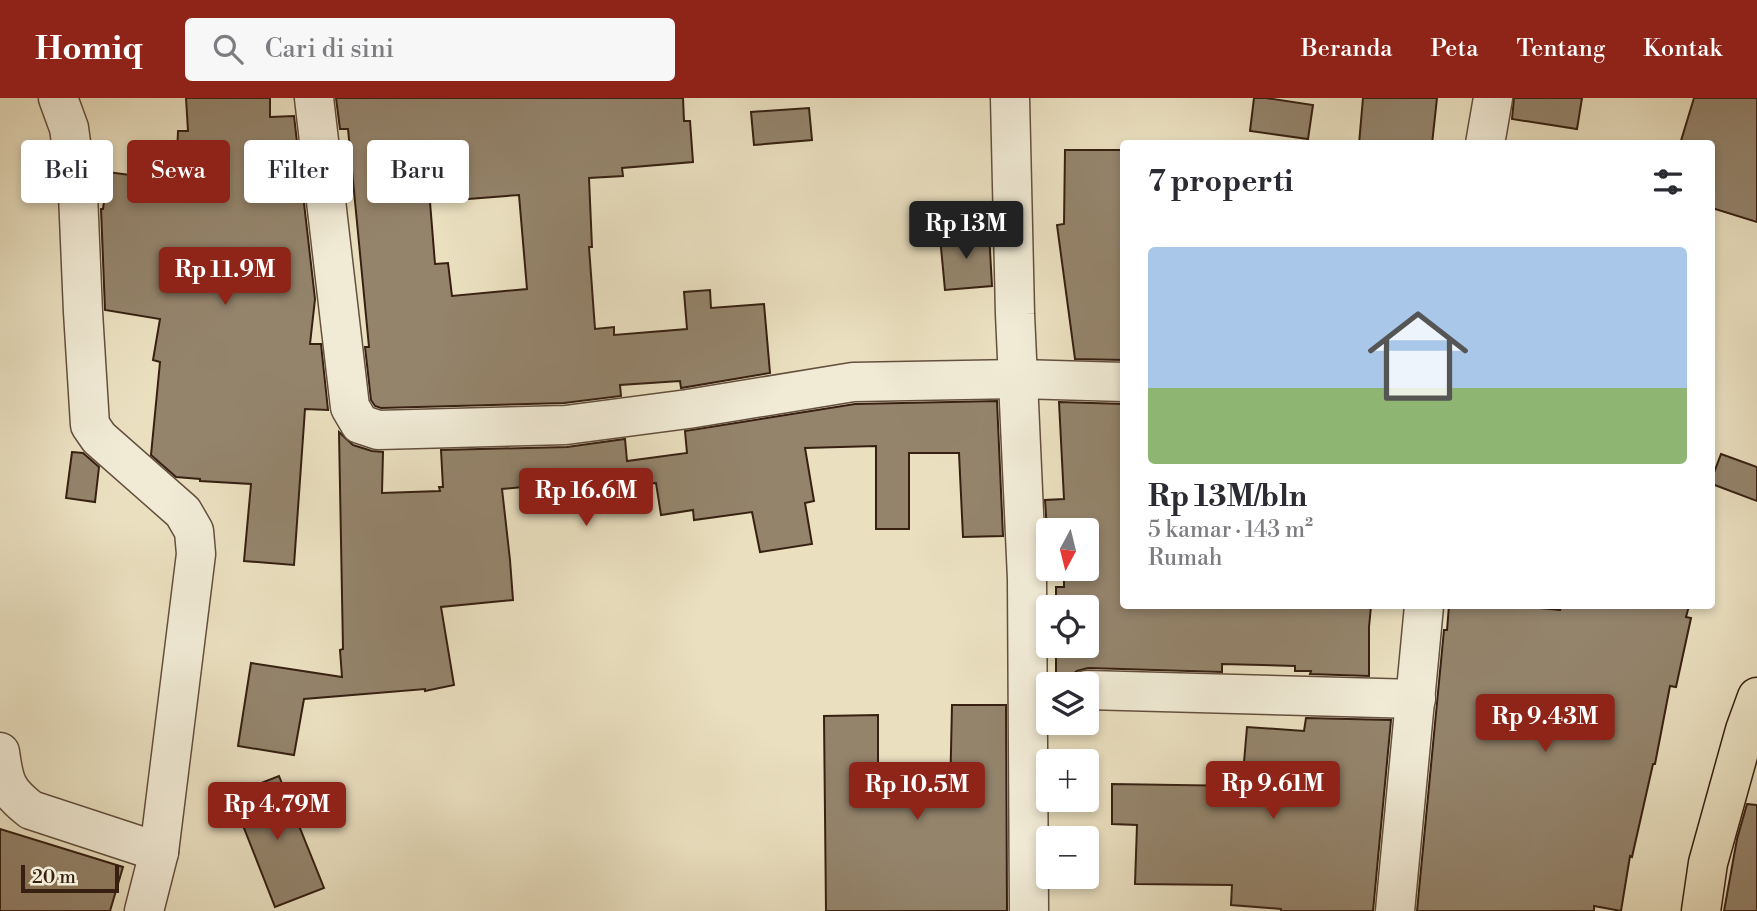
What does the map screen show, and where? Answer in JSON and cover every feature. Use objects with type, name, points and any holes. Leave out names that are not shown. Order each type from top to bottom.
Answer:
[{"type":"highway","points":[[1701,911],[1708,863],[1753,720]]},
{"type":"street","points":[[58,98],[69,128],[78,194],[90,425],[99,438],[183,512],[194,531],[196,554],[159,852],[144,911]]},
{"type":"street","points":[[314,98],[350,407],[360,424],[378,430],[566,425],[688,409],[853,382],[1018,379],[1120,382]]},
{"type":"street","points":[[1010,98],[1014,314],[1027,579],[1036,672]]},
{"type":"street","points":[[1486,140],[1493,98]]},
{"type":"street","points":[[1395,911],[1424,609]]},
{"type":"street","points":[[1099,691],[1416,699]]},
{"type":"street","points":[[1029,911],[1036,735]]},
{"type":"street","points":[[0,752],[4,779],[15,798],[31,810],[159,852]]},
{"type":"building","points":[[186,98],[270,98],[270,117],[294,116],[297,140],[244,140],[244,203],[304,203],[315,299],[310,344],[321,344],[328,410],[305,409],[294,565],[244,561],[251,484],[176,477],[151,455],[160,362],[153,360],[160,319],[105,310],[101,209],[104,203],[113,203],[113,173],[127,175],[127,203],[230,203],[230,140],[178,140],[178,131],[188,131]]},
{"type":"building","points":[[336,98],[683,98],[684,121],[690,121],[693,162],[622,168],[623,176],[589,178],[592,247],[589,247],[595,329],[614,327],[614,335],[687,329],[684,292],[710,290],[711,308],[764,304],[770,373],[681,388],[680,381],[620,385],[621,396],[564,403],[375,406],[371,400],[365,347],[369,347],[353,181],[353,140],[349,140],[348,129],[340,129]],"holes":[[[367,140],[469,140],[469,199],[519,195],[527,289],[452,296],[448,263],[435,264],[430,203],[367,203]]]},
{"type":"building","points":[[1254,98],[1313,105],[1308,139],[1250,131]]},
{"type":"building","points":[[1363,98],[1437,98],[1432,140],[1359,140]]},
{"type":"building","points":[[1514,98],[1582,98],[1577,129],[1512,119]]},
{"type":"building","points":[[1694,98],[1757,98],[1757,222],[1715,209],[1715,140],[1681,140]]},
{"type":"building","points":[[809,108],[812,140],[754,145],[751,112]]},
{"type":"building","points":[[1065,150],[1120,150],[1120,360],[1075,359],[1057,225],[1064,224]]},
{"type":"building","points":[[989,233],[992,286],[945,290],[940,237]]},
{"type":"building","points":[[997,401],[1003,536],[963,537],[959,453],[909,453],[909,529],[876,529],[876,446],[805,448],[814,501],[805,503],[812,544],[760,552],[752,512],[694,520],[693,510],[661,515],[656,483],[594,488],[595,505],[553,507],[552,484],[502,489],[513,600],[441,607],[454,685],[425,691],[304,699],[294,755],[238,746],[251,663],[342,677],[339,432],[353,445],[383,452],[382,493],[440,491],[439,487],[443,487],[441,450],[567,447],[625,439],[627,461],[687,453],[685,431],[855,404]]},
{"type":"building","points":[[1059,402],[1120,404],[1120,609],[1371,609],[1369,676],[1310,674],[1311,671],[1295,671],[1295,666],[1222,664],[1222,672],[1088,668],[1076,672],[1056,672],[1056,658],[1099,658],[1099,595],[1056,595],[1056,587],[1064,587],[1064,581],[1099,581],[1099,518],[1046,518],[1045,500],[1064,499]]},
{"type":"building","points":[[72,452],[83,453],[99,467],[95,502],[66,498]]},
{"type":"building","points":[[1721,454],[1757,467],[1757,501],[1715,485],[1715,470]]},
{"type":"building","points":[[1449,609],[1688,609],[1686,617],[1691,618],[1676,687],[1670,686],[1655,764],[1632,857],[1630,856],[1621,911],[1594,906],[1594,911],[1417,911],[1444,630],[1447,630]]},
{"type":"building","points":[[952,705],[1006,705],[1007,911],[826,911],[824,716],[878,715],[878,794],[950,796]]},
{"type":"building","points":[[1306,718],[1391,720],[1373,911],[1281,911],[1231,905],[1232,885],[1135,884],[1137,825],[1112,824],[1112,784],[1242,786],[1247,727],[1304,731]]},
{"type":"building","points":[[279,776],[324,888],[275,907],[231,795]]},
{"type":"building","points":[[1747,804],[1757,805],[1757,911],[1724,911],[1737,839]]},
{"type":"building","points":[[0,829],[123,867],[110,911],[0,911]]}]
